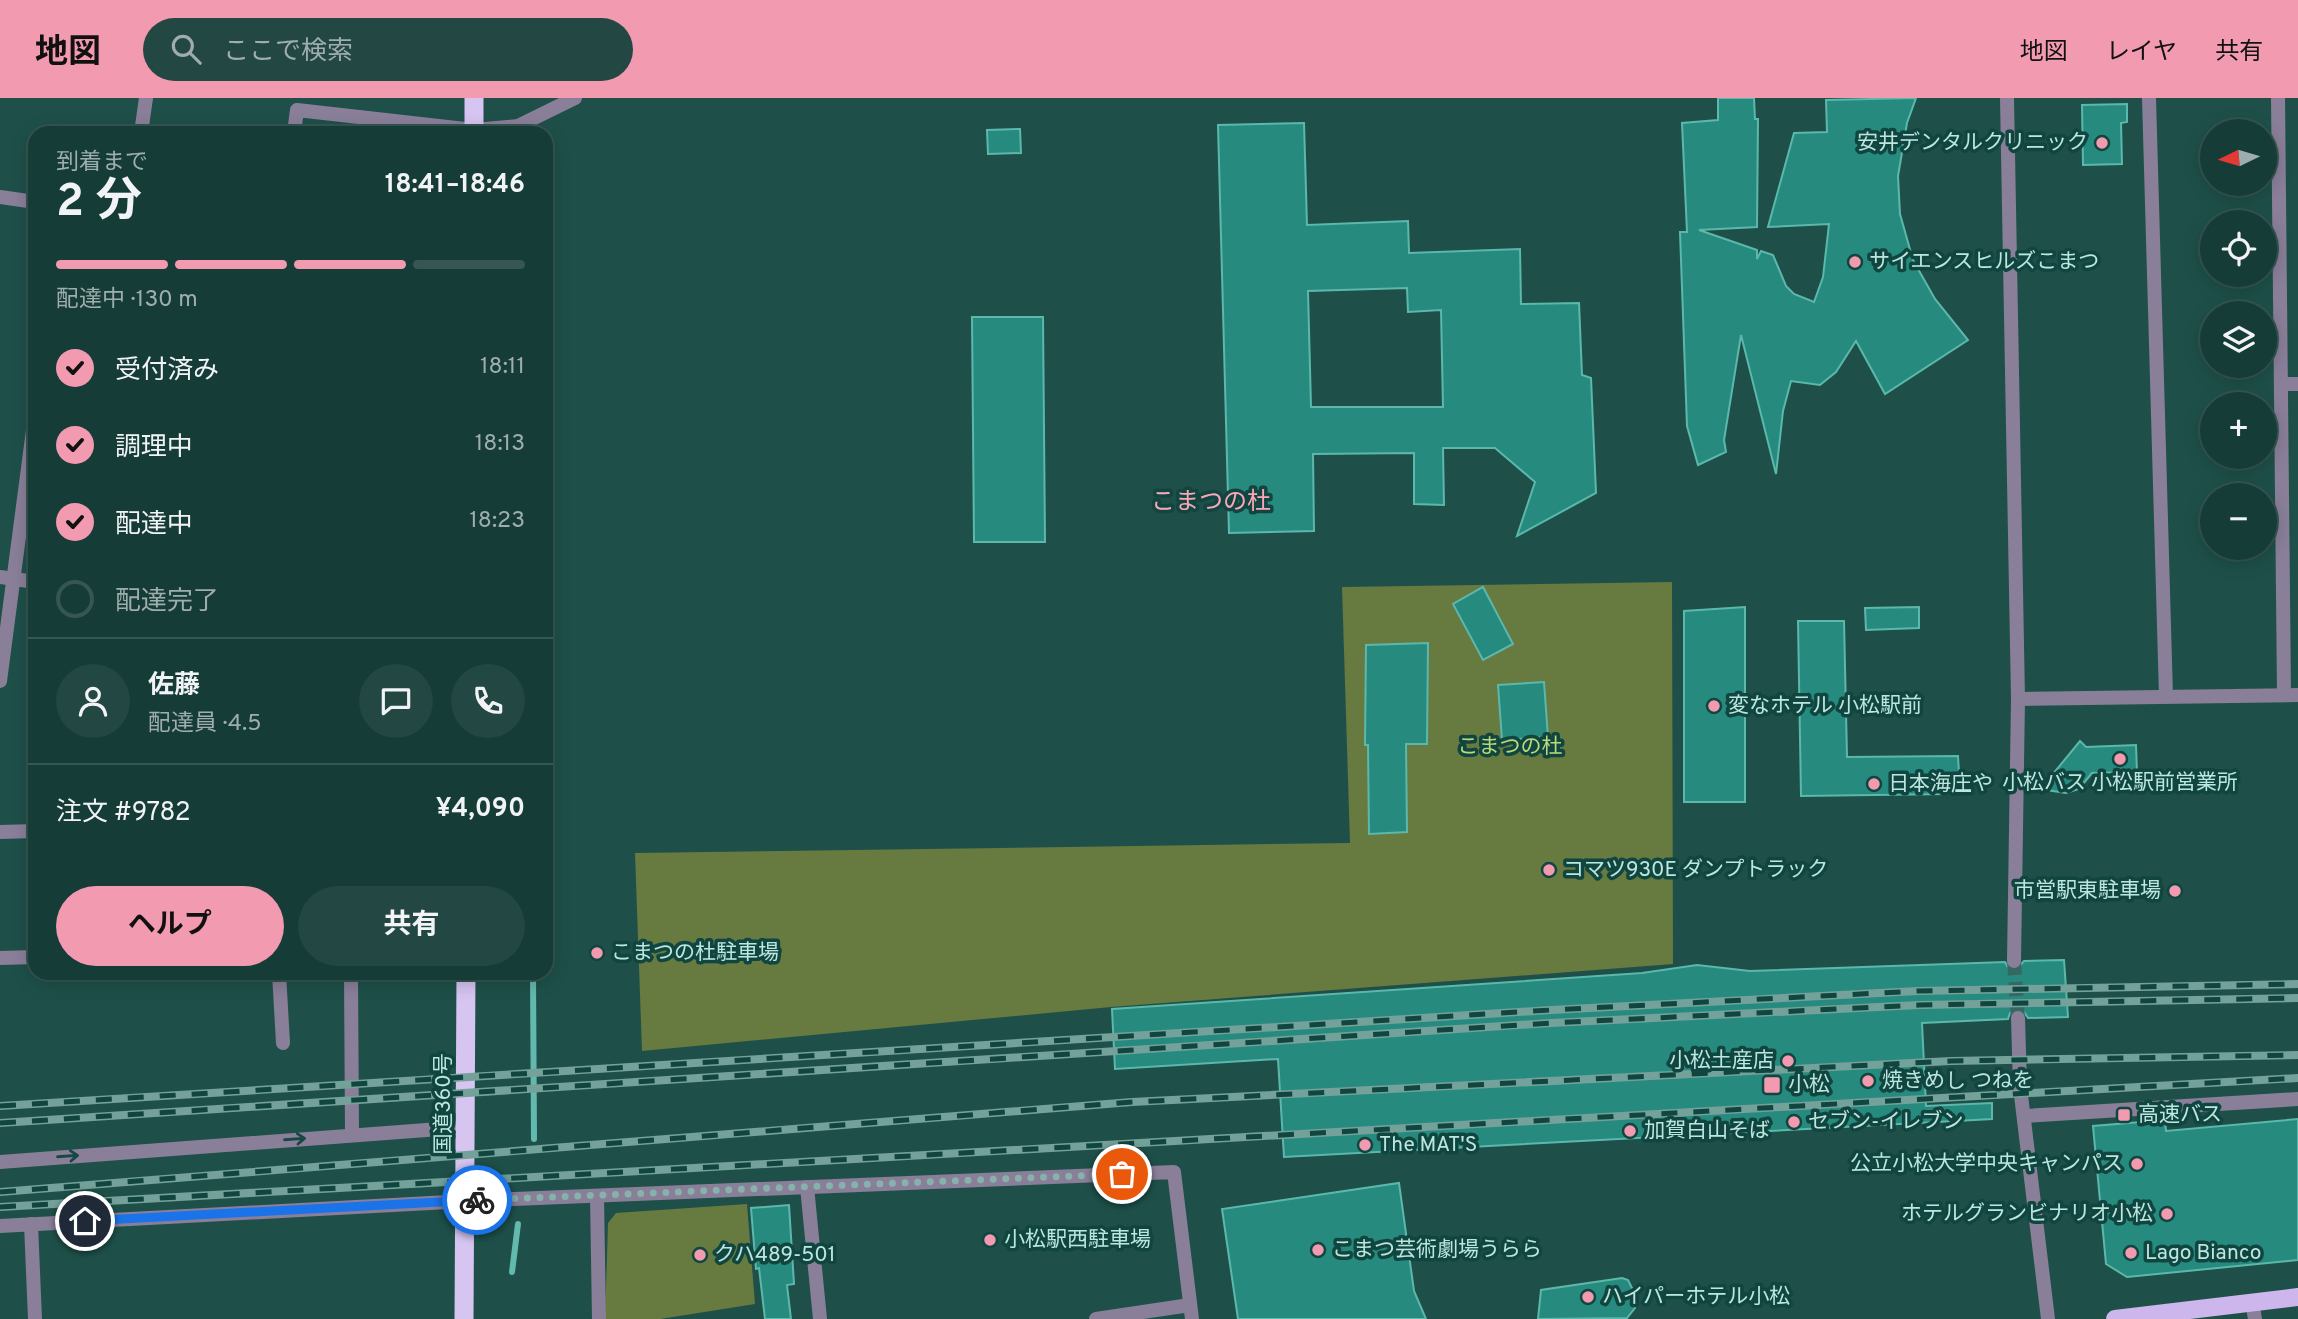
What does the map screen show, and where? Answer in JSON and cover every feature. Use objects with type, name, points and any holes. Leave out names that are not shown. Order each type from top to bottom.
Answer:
[{"type":"highway","points":[[474,98],[474,126]]},
{"type":"highway","name":"国道360号","points":[[464,1319],[467,1201],[466,980]]},
{"type":"main road","points":[[2115,1319],[2253,1310],[2298,1297]]},
{"type":"street","points":[[142,126],[146,98]]},
{"type":"street","points":[[518,126],[575,98]]},
{"type":"street","points":[[2007,98],[2018,699],[2014,961]]},
{"type":"street","points":[[2149,98],[2166,696]]},
{"type":"street","points":[[2018,699],[2291,694],[2282,384],[2278,98]]},
{"type":"street","points":[[295,126],[297,110],[376,126]]},
{"type":"street","points":[[0,197],[28,201]]},
{"type":"street","points":[[2282,384],[2298,384]]},
{"type":"street","points":[[0,681],[6,578],[28,454]]},
{"type":"street","points":[[6,578],[28,581]]},
{"type":"street","points":[[0,832],[28,831]]},
{"type":"street","points":[[0,958],[28,957]]},
{"type":"street","points":[[279,980],[283,1043]]},
{"type":"street","points":[[351,980],[352,1135]]},
{"type":"street","points":[[2018,1018],[2025,1116],[2048,1319]]},
{"type":"street","points":[[2025,1116],[2298,1099]]},
{"type":"street","points":[[0,1161],[466,1127]]},
{"type":"street","points":[[0,1226],[467,1201],[1174,1172],[1191,1312],[1096,1319]]},
{"type":"street","points":[[807,1187],[820,1319]]},
{"type":"street","points":[[597,1196],[599,1319]]},
{"type":"street","points":[[31,1224],[35,1319]]},
{"type":"green space","name":"こまつの杜","points":[[1672,582],[1673,964],[1111,1007],[642,1051],[635,853],[1350,843],[1342,587]]},
{"type":"green space","points":[[747,1204],[755,1304],[660,1319],[605,1319],[608,1223],[616,1213]]},
{"type":"building","points":[[1718,98],[1754,98],[1755,119],[1758,119],[1757,227],[1699,230],[1757,250],[1757,259],[1761,251],[1773,255],[1786,286],[1794,294],[1814,302],[1823,277],[1829,224],[1768,227],[1794,133],[1827,132],[1826,100],[1916,98],[1907,123],[1898,176],[1900,214],[1913,260],[1935,299],[1968,340],[1885,394],[1856,341],[1836,372],[1820,385],[1791,381],[1783,411],[1776,474],[1741,335],[1724,440],[1726,452],[1698,465],[1687,426],[1680,232],[1687,232],[1682,123],[1718,120]]},
{"type":"building","name":"安井デンタルクリニック","points":[[2127,104],[2127,122],[2121,123],[2122,164],[2083,165],[2082,105]]},
{"type":"building","points":[[1304,123],[1307,225],[1408,221],[1409,253],[1520,249],[1521,304],[1579,303],[1582,375],[1591,378],[1596,493],[1517,536],[1535,482],[1495,448],[1443,448],[1444,505],[1414,504],[1414,453],[1313,454],[1314,531],[1229,533],[1218,125]],"holes":[[[1407,288],[1408,312],[1441,310],[1443,407],[1311,407],[1308,291]]]},
{"type":"building","points":[[1020,129],[1021,153],[988,154],[987,130]]},
{"type":"building","points":[[972,317],[1043,317],[1045,542],[974,542]]},
{"type":"building","points":[[1483,587],[1513,644],[1483,660],[1453,604]]},
{"type":"building","name":"変なホテル 小松駅前","points":[[1745,607],[1745,802],[1684,802],[1684,611]]},
{"type":"building","points":[[1919,607],[1919,628],[1866,630],[1865,608]]},
{"type":"building","points":[[1798,621],[1844,621],[1847,757],[1958,756],[1959,773],[1948,780],[1948,794],[1801,796]]},
{"type":"building","points":[[1428,643],[1427,744],[1406,744],[1407,832],[1369,834],[1368,745],[1365,745],[1366,645]]},
{"type":"building","points":[[1544,682],[1548,737],[1502,740],[1498,685]]},
{"type":"building","points":[[2080,741],[2086,747],[2136,745],[2137,772],[2092,773],[2079,789],[2066,793],[2046,790],[2057,778],[2053,774]]},
{"type":"building","points":[[2064,960],[2068,1017],[2028,1018],[2023,1010],[2017,1008],[2010,1013],[2008,1019],[1922,1023],[1926,1106],[1992,1103],[1992,1119],[1284,1157],[1278,1059],[1115,1069],[1112,1009],[1642,973],[1697,965],[1750,971],[2005,962],[2009,969],[2015,971],[2024,961]]},
{"type":"building","points":[[2298,1119],[2298,1260],[2127,1277],[2106,1264],[2093,1126],[2165,1120],[2166,1131]]},
{"type":"building","name":"こまつ芸術劇場うらら","points":[[1399,1183],[1414,1291],[1426,1319],[1238,1319],[1222,1209]]},
{"type":"building","points":[[789,1205],[794,1284],[787,1285],[791,1319],[765,1319],[759,1268],[756,1269],[751,1208]]},
{"type":"building","name":"ハイパーホテル小松","points":[[1622,1278],[1628,1280],[1635,1294],[1635,1308],[1627,1318],[1538,1319],[1541,1290]]},
{"type":"waterway","points":[[533,980],[534,1139]]},
{"type":"waterway","points":[[512,1272],[518,1224]]},
{"type":"tunnel","points":[[2014,961],[2018,1018]]},
{"type":"railway","points":[[0,1106],[1551,1010],[1918,991],[2298,984]]},
{"type":"railway","points":[[0,1123],[1551,1023],[1919,1005],[2298,998]]},
{"type":"railway","points":[[0,1192],[1132,1102],[1951,1061],[2298,1055]]},
{"type":"railway","points":[[0,1207],[2298,1078]]},
{"type":"way so far","points":[[477,1200],[1122,1174]]},
{"type":"place","name":"安井デンタルクリニック","points":[[2102,143]]},
{"type":"place","name":"サイエンスヒルズこまつ","points":[[1855,262]]},
{"type":"place","name":"変なホテル 小松駅前","points":[[1714,706]]},
{"type":"place","name":"小松バス 小松駅前営業所","points":[[2120,759]]},
{"type":"place","name":"日本海庄や","points":[[1874,784]]},
{"type":"place","name":"コマツ930E ダンプトラック","points":[[1549,870]]},
{"type":"place","name":"市営駅東駐車場","points":[[2175,891]]},
{"type":"place","name":"こまつの杜駐車場","points":[[597,953]]},
{"type":"place","name":"小松土産店","points":[[1788,1061]]},
{"type":"place","name":"焼きめし つねを","points":[[1868,1081]]},
{"type":"place","name":"小松","points":[[1772,1085]]},
{"type":"place","name":"高速バス","points":[[2124,1115]]},
{"type":"place","name":"セブン-イレブン","points":[[1794,1122]]},
{"type":"place","name":"加賀白山そば","points":[[1630,1131]]},
{"type":"place","name":"The MAT'S","points":[[1365,1145]]},
{"type":"place","name":"公立小松大学中央キャンパス","points":[[2137,1164]]},
{"type":"place","name":"ホテルグランビナリオ小松","points":[[2167,1214]]},
{"type":"place","name":"小松駅西駐車場","points":[[990,1240]]},
{"type":"place","name":"こまつ芸術劇場うらら","points":[[1318,1250]]},
{"type":"place","name":"Lago Bianco","points":[[2131,1253]]},
{"type":"place","name":"クハ489-501","points":[[700,1255]]},
{"type":"place","name":"ハイパーホテル小松","points":[[1588,1297]]},
{"type":"district","name":"こまつの杜","points":[[1211,503]]},
{"type":"route","points":[[85,1221],[477,1200]]}]
